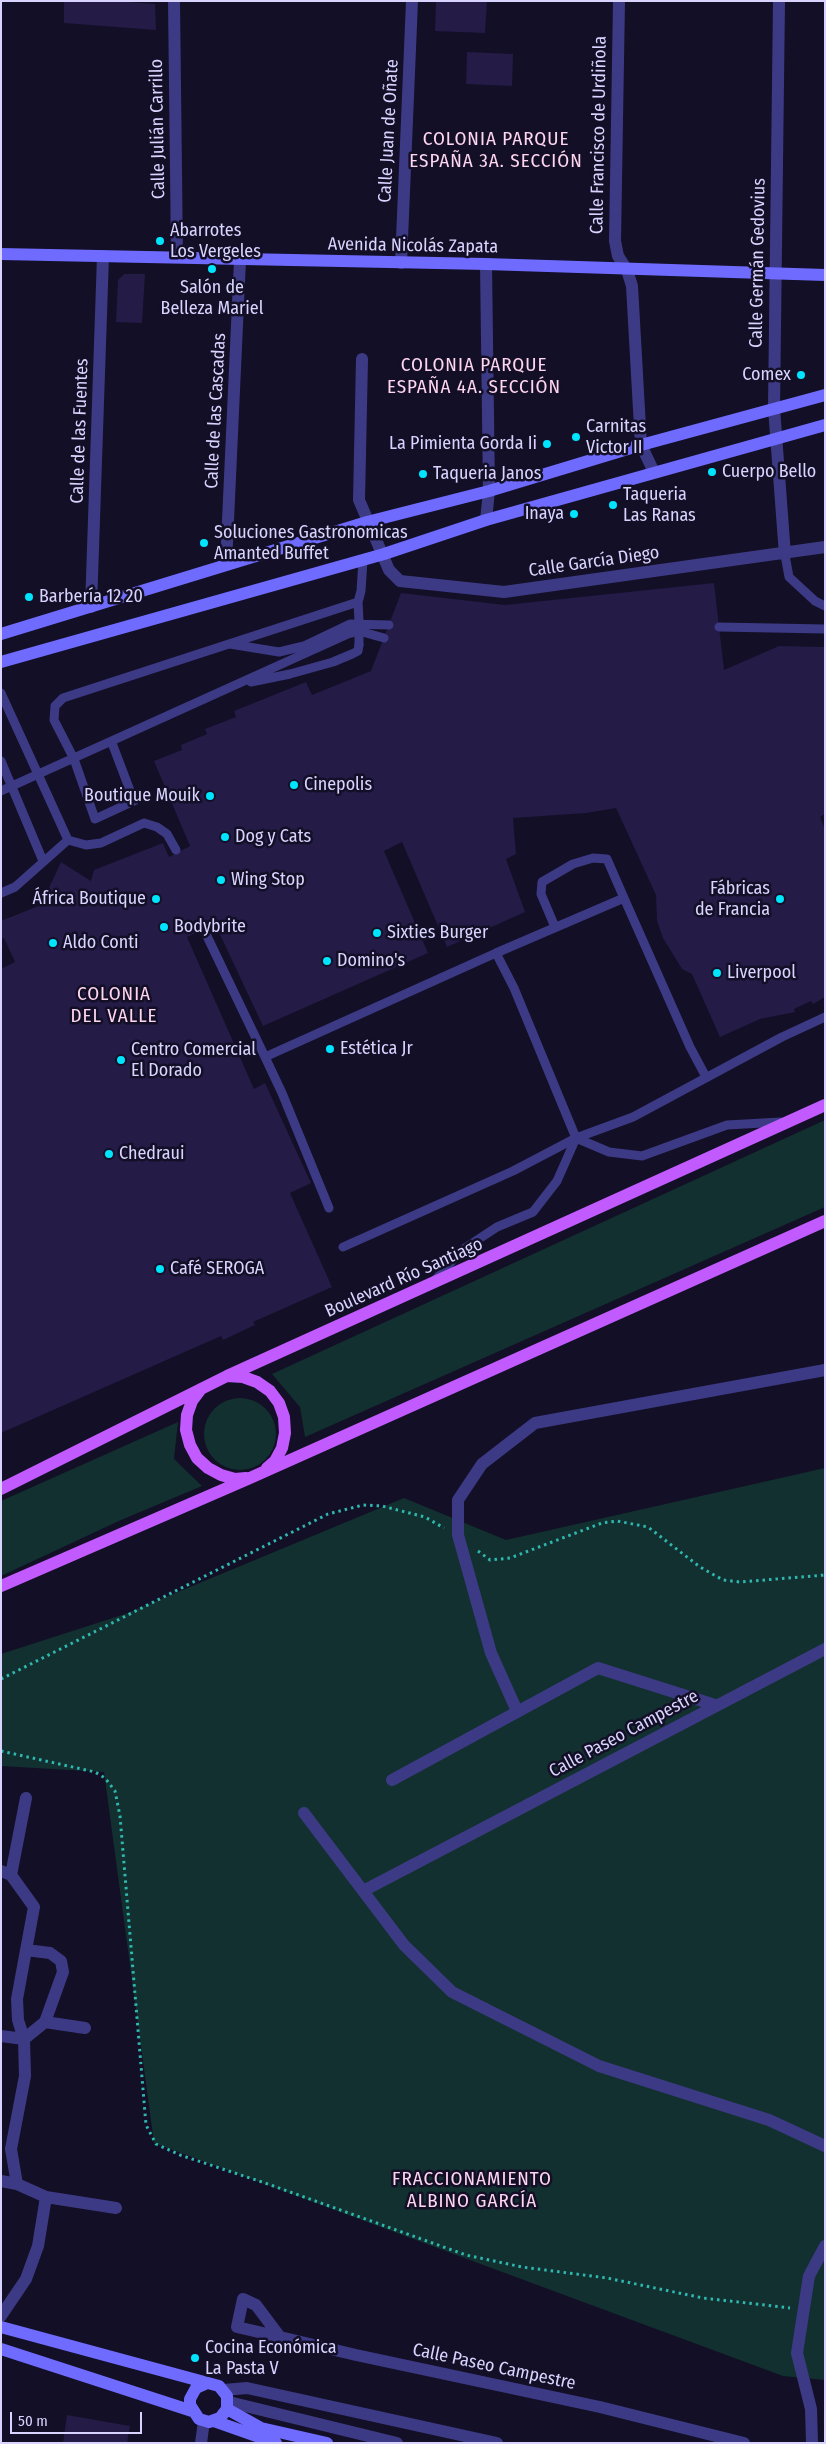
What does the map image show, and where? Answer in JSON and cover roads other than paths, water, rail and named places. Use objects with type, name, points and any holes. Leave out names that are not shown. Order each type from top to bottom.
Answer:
[{"type":"main road","name":"Boulevard Río Santiago","points":[[1,1489],[227,1376],[825,1105]]},
{"type":"main road","points":[[1,1586],[264,1472],[825,1221]]},
{"type":"main road","points":[[227,1376],[243,1377],[257,1382],[270,1391],[279,1403],[286,1433],[282,1448],[275,1461],[264,1472]]},
{"type":"main road","points":[[201,1389],[192,1401],[187,1415],[186,1430],[190,1445],[197,1458],[214,1472],[235,1479],[250,1478]]},
{"type":"street","name":"Calle Julián Carrillo","points":[[174,1],[177,257]]},
{"type":"street","name":"Calle Juan de Oñate","points":[[401,263],[412,1]]},
{"type":"street","name":"Calle Francisco de Urdiñola","points":[[619,1],[615,240],[618,256],[627,270],[634,301],[642,445],[654,472]]},
{"type":"street","name":"Calle Germán Gedovius","points":[[779,1],[774,273],[774,408],[785,555]]},
{"type":"street","name":"Avenida Nicolás Zapata","points":[[1,254],[486,264],[825,275]]},
{"type":"street","name":"Calle de las Fuentes","points":[[91,607],[103,256]]},
{"type":"street","name":"Calle de las Cascadas","points":[[226,564],[240,260]]},
{"type":"street","points":[[486,264],[489,491],[486,520]]},
{"type":"street","points":[[362,359],[359,500],[367,522],[384,554]]},
{"type":"street","points":[[1,634],[367,522],[489,491],[642,445],[825,395]]},
{"type":"street","points":[[1,662],[384,554],[486,520],[825,425]]},
{"type":"street","name":"Calle García Diego","points":[[384,554],[390,570],[400,581],[504,592],[785,555],[825,548]]},
{"type":"street","points":[[517,1711],[491,1654],[458,1534],[458,1500],[482,1464],[535,1423],[825,1370]]},
{"type":"street","points":[[715,1706],[825,1649]]},
{"type":"street","name":"Calle Paseo Campestre","points":[[392,1780],[598,1668],[715,1706]]},
{"type":"street","name":"Calle Paseo Campestre","points":[[363,1891],[715,1706]]},
{"type":"street","points":[[17,2184],[11,2149],[24,2076],[24,2039],[18,2020],[17,1999],[34,1907],[6,1873],[26,1798]]},
{"type":"street","points":[[304,1812],[404,1945],[452,1992],[599,2066],[770,2120],[825,2146]]},
{"type":"street","points":[[1,2036],[24,2039],[45,2022],[63,1972],[61,1961],[50,1953],[26,1950]]},
{"type":"street","points":[[45,2022],[86,2028]]},
{"type":"street","points":[[1,2181],[17,2184],[46,2197],[116,2208]]},
{"type":"street","points":[[1,2316],[26,2279],[38,2246],[46,2197]]},
{"type":"street","points":[[812,2443],[811,2410],[797,2353],[809,2276],[825,2246]]},
{"type":"street","name":"Calle Paseo Campestre","points":[[280,2337],[256,2305],[243,2298],[237,2327],[280,2337],[600,2407],[744,2443]]},
{"type":"street","points":[[1,2328],[219,2386],[227,2400],[261,2428],[327,2443]]},
{"type":"street","points":[[1,2349],[192,2411],[209,2421],[276,2443]]},
{"type":"street","points":[[192,2411],[190,2399],[192,2393],[196,2388],[207,2383]]},
{"type":"street","points":[[209,2421],[220,2418],[227,2400],[246,2388],[459,2439],[497,2443]]},
{"type":"street","points":[[227,2400],[397,2443]]},
{"type":"street","points":[[201,2443],[209,2421]]},
{"type":"lane","points":[[785,555],[789,577],[815,601],[825,606]]},
{"type":"lane","points":[[236,685],[290,674],[333,662],[358,651],[358,602],[362,592],[363,560]]},
{"type":"lane","points":[[112,742],[134,801],[96,819],[74,759],[54,720],[55,706],[63,698],[358,602]]},
{"type":"lane","points":[[226,644],[279,652],[304,646],[350,624],[389,625]]},
{"type":"lane","points":[[718,627],[825,629]]},
{"type":"lane","points":[[1,791],[348,634],[359,632],[384,638]]},
{"type":"lane","points":[[1,692],[68,840]]},
{"type":"lane","points":[[1,761],[43,861]]},
{"type":"lane","points":[[68,840],[86,845],[101,844],[144,823],[158,827],[167,834],[176,850]]},
{"type":"lane","points":[[1,893],[15,887],[68,840]]},
{"type":"lane","points":[[555,927],[541,894],[542,882],[573,864],[593,858],[607,859],[690,1047],[706,1078]]},
{"type":"lane","points":[[265,1057],[496,953],[624,898]]},
{"type":"lane","points":[[205,932],[282,1093],[329,1208]]},
{"type":"lane","points":[[496,953],[514,988],[576,1138],[609,1152],[642,1156],[727,1126],[789,1121]]},
{"type":"lane","points":[[343,1247],[513,1171],[576,1138],[633,1117],[782,1037],[825,1017]]},
{"type":"lane","points":[[430,1285],[462,1250],[498,1227],[533,1212],[558,1181],[576,1138]]},
{"type":"place","name":"Abarrotes Los Vergeles","points":[[160,241]]},
{"type":"place","name":"Salón de Belleza Mariel","points":[[212,269]]},
{"type":"place","name":"Comex","points":[[801,375]]},
{"type":"place","name":"Carnitas Victor II","points":[[576,437]]},
{"type":"place","name":"La Pimienta Gorda Ii","points":[[547,444]]},
{"type":"place","name":"Cuerpo Bello","points":[[712,472]]},
{"type":"place","name":"Taqueria Janos","points":[[423,474]]},
{"type":"place","name":"Taqueria Las Ranas","points":[[613,505]]},
{"type":"place","name":"Inaya","points":[[574,514]]},
{"type":"place","name":"Soluciones Gastronomicas Amanted Buffet","points":[[204,543]]},
{"type":"place","name":"Barbería 12 20","points":[[29,597]]},
{"type":"place","name":"Cinepolis","points":[[294,785]]},
{"type":"place","name":"Boutique Mouik","points":[[210,796]]},
{"type":"place","name":"Dog y Cats","points":[[225,837]]},
{"type":"place","name":"Wing Stop","points":[[221,880]]},
{"type":"place","name":"África Boutique","points":[[156,899]]},
{"type":"place","name":"Fábricas de Francia","points":[[780,899]]},
{"type":"place","name":"Bodybrite","points":[[164,927]]},
{"type":"place","name":"Sixties Burger","points":[[377,933]]},
{"type":"place","name":"Aldo Conti","points":[[53,943]]},
{"type":"place","name":"Domino's","points":[[327,961]]},
{"type":"place","name":"Liverpool","points":[[717,973]]},
{"type":"place","name":"Estética Jr","points":[[330,1049]]},
{"type":"place","name":"Centro Comercial El Dorado","points":[[121,1060]]},
{"type":"place","name":"Chedraui","points":[[109,1154]]},
{"type":"place","name":"Café SEROGA","points":[[160,1269]]},
{"type":"place","name":"Cocina Económica La Pasta V","points":[[195,2358]]},
{"type":"district","name":"COLONIA PARQUE ESPAÑA 3A. SECCIÓN","points":[[496,151]]},
{"type":"district","name":"COLONIA PARQUE ESPAÑA 4A. SECCIÓN","points":[[474,377]]},
{"type":"district","name":"COLONIA DEL VALLE","points":[[114,1006]]},
{"type":"district","name":"FRACCIONAMIENTO ALBINO GARCÍA","points":[[472,2191]]}]
